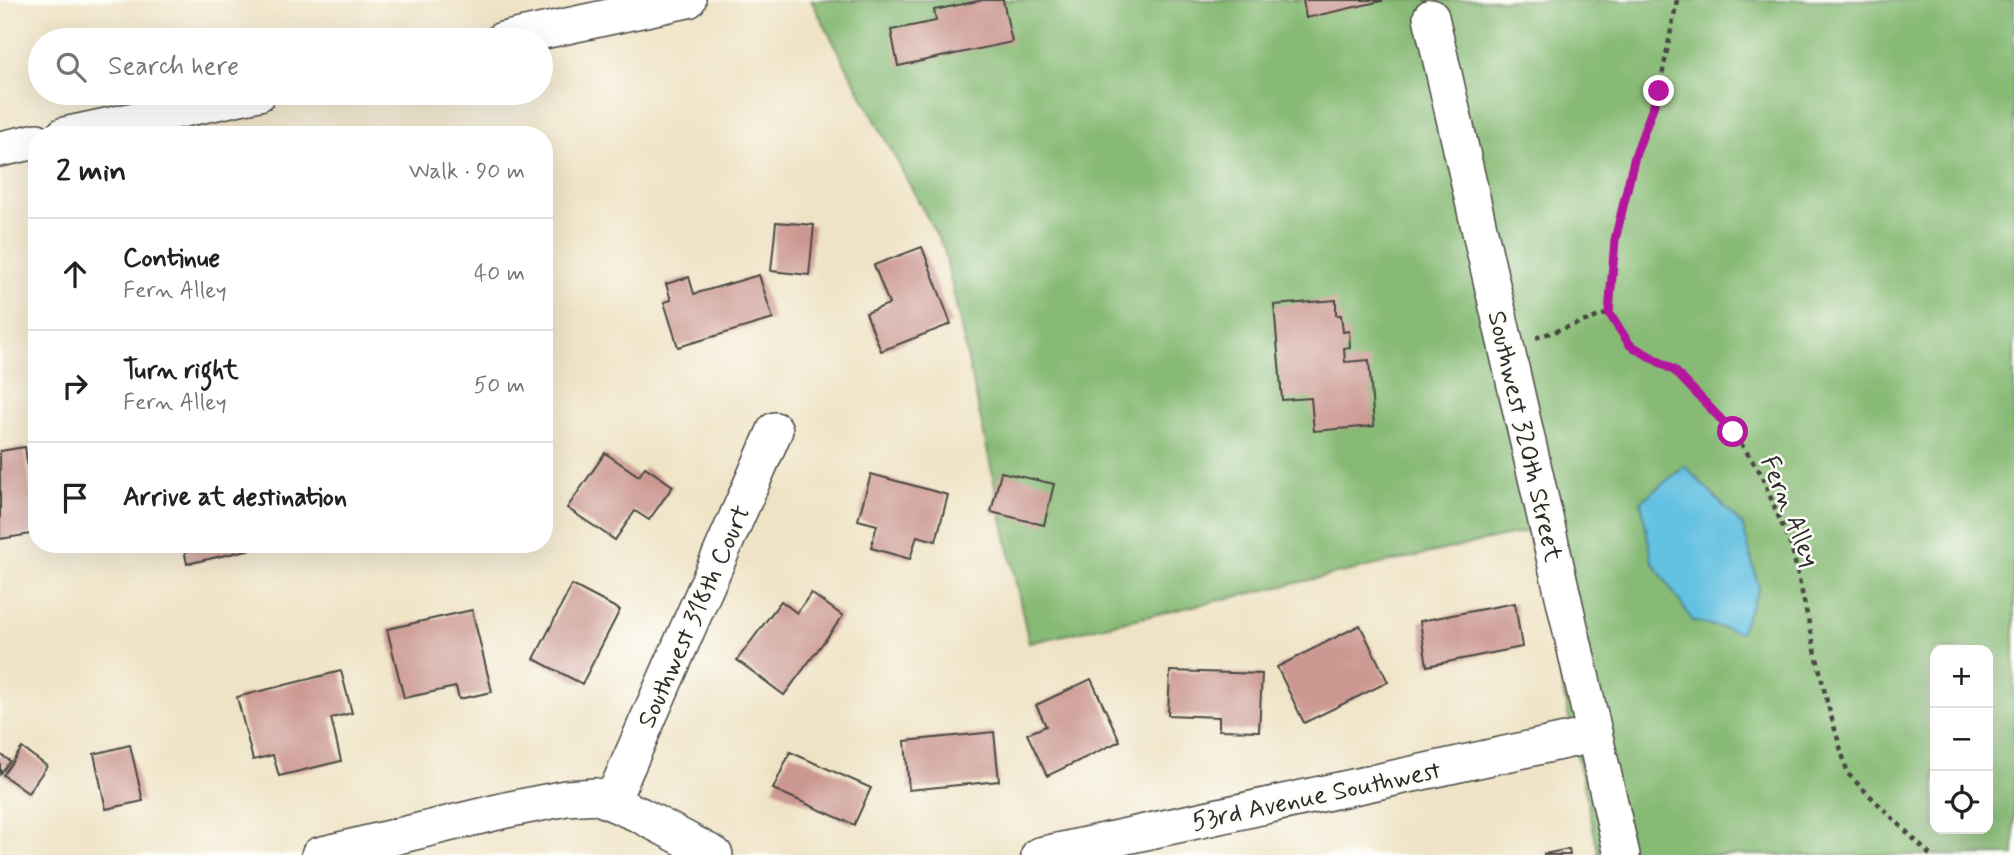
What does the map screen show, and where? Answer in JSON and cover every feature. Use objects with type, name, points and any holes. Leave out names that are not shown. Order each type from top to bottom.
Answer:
[{"type":"street","points":[[553,29],[688,0]]},
{"type":"street","name":"Southwest 320th Street","points":[[1431,17],[1622,855]]},
{"type":"street","points":[[106,126],[203,105]]},
{"type":"street","points":[[0,149],[28,143]]},
{"type":"street","name":"Southwest 318th Court","points":[[611,801],[775,430]]},
{"type":"street","name":"53rd Avenue Southwest","points":[[1038,855],[1593,735]]},
{"type":"street","points":[[319,855],[566,797],[596,796],[611,801],[715,855]]},
{"type":"path","points":[[1541,350],[1538,337],[1609,313],[1615,240],[1635,156],[1659,91],[1677,0]]},
{"type":"path","name":"Fern Alley","points":[[1609,313],[1630,345],[1675,371],[1733,432],[1760,472],[1792,549],[1827,702],[1848,774],[1930,855]]},
{"type":"green space","points":[[811,0],[2014,0],[2014,855],[1599,855],[1528,531],[1029,643],[944,249]]},
{"type":"water","points":[[1685,466],[1743,526],[1759,588],[1740,632],[1693,621],[1652,561],[1641,501]]},
{"type":"building","points":[[983,0],[1003,0],[1012,42],[898,66],[891,30],[936,21],[934,10]]},
{"type":"building","points":[[1303,0],[1382,0],[1382,1],[1306,18]]},
{"type":"building","points":[[776,222],[814,225],[809,275],[771,271]]},
{"type":"building","points":[[922,247],[951,324],[881,351],[866,313],[889,304],[874,265]]},
{"type":"building","points":[[759,275],[773,319],[678,347],[664,302],[671,300],[666,284],[689,277],[694,294]]},
{"type":"building","points":[[1336,300],[1336,315],[1341,315],[1343,332],[1349,331],[1350,347],[1344,348],[1345,362],[1369,360],[1374,426],[1314,431],[1311,398],[1282,400],[1274,305]]},
{"type":"building","points":[[25,447],[28,468],[28,534],[0,539],[0,451]]},
{"type":"building","points":[[605,453],[639,476],[645,467],[673,486],[649,520],[635,511],[615,540],[567,508]]},
{"type":"building","points":[[1001,472],[1054,484],[1044,525],[991,512]]},
{"type":"building","points":[[871,474],[948,495],[936,541],[917,536],[910,559],[871,548],[877,525],[858,520]]},
{"type":"building","points":[[185,553],[234,553],[187,564]]},
{"type":"building","points":[[572,585],[620,610],[582,684],[534,659]]},
{"type":"building","points":[[811,593],[843,616],[784,695],[737,660],[781,601],[797,613]]},
{"type":"building","points":[[1515,603],[1522,647],[1427,666],[1420,621]]},
{"type":"building","points":[[472,610],[492,692],[459,699],[456,687],[404,698],[387,629]]},
{"type":"building","points":[[1360,625],[1388,682],[1304,723],[1277,667]]},
{"type":"building","points":[[341,671],[352,713],[331,718],[341,761],[279,776],[273,755],[253,760],[237,697]]},
{"type":"building","points":[[1170,671],[1262,674],[1259,731],[1219,730],[1219,717],[1168,715]]},
{"type":"building","points":[[1091,679],[1120,741],[1047,776],[1027,734],[1046,726],[1036,705]]},
{"type":"building","points":[[994,732],[999,781],[909,790],[905,741]]},
{"type":"building","points":[[130,745],[143,801],[106,809],[94,754]]},
{"type":"building","points":[[22,748],[47,766],[28,793],[3,775]]},
{"type":"building","points":[[790,752],[871,788],[854,825],[773,789]]},
{"type":"building","points":[[0,754],[10,761],[0,774]]},
{"type":"building","points":[[1569,849],[1570,855],[1544,855],[1544,854]]},
{"type":"route","points":[[1659,91],[1635,156],[1615,240],[1609,313],[1630,345],[1675,371],[1733,432]]}]
